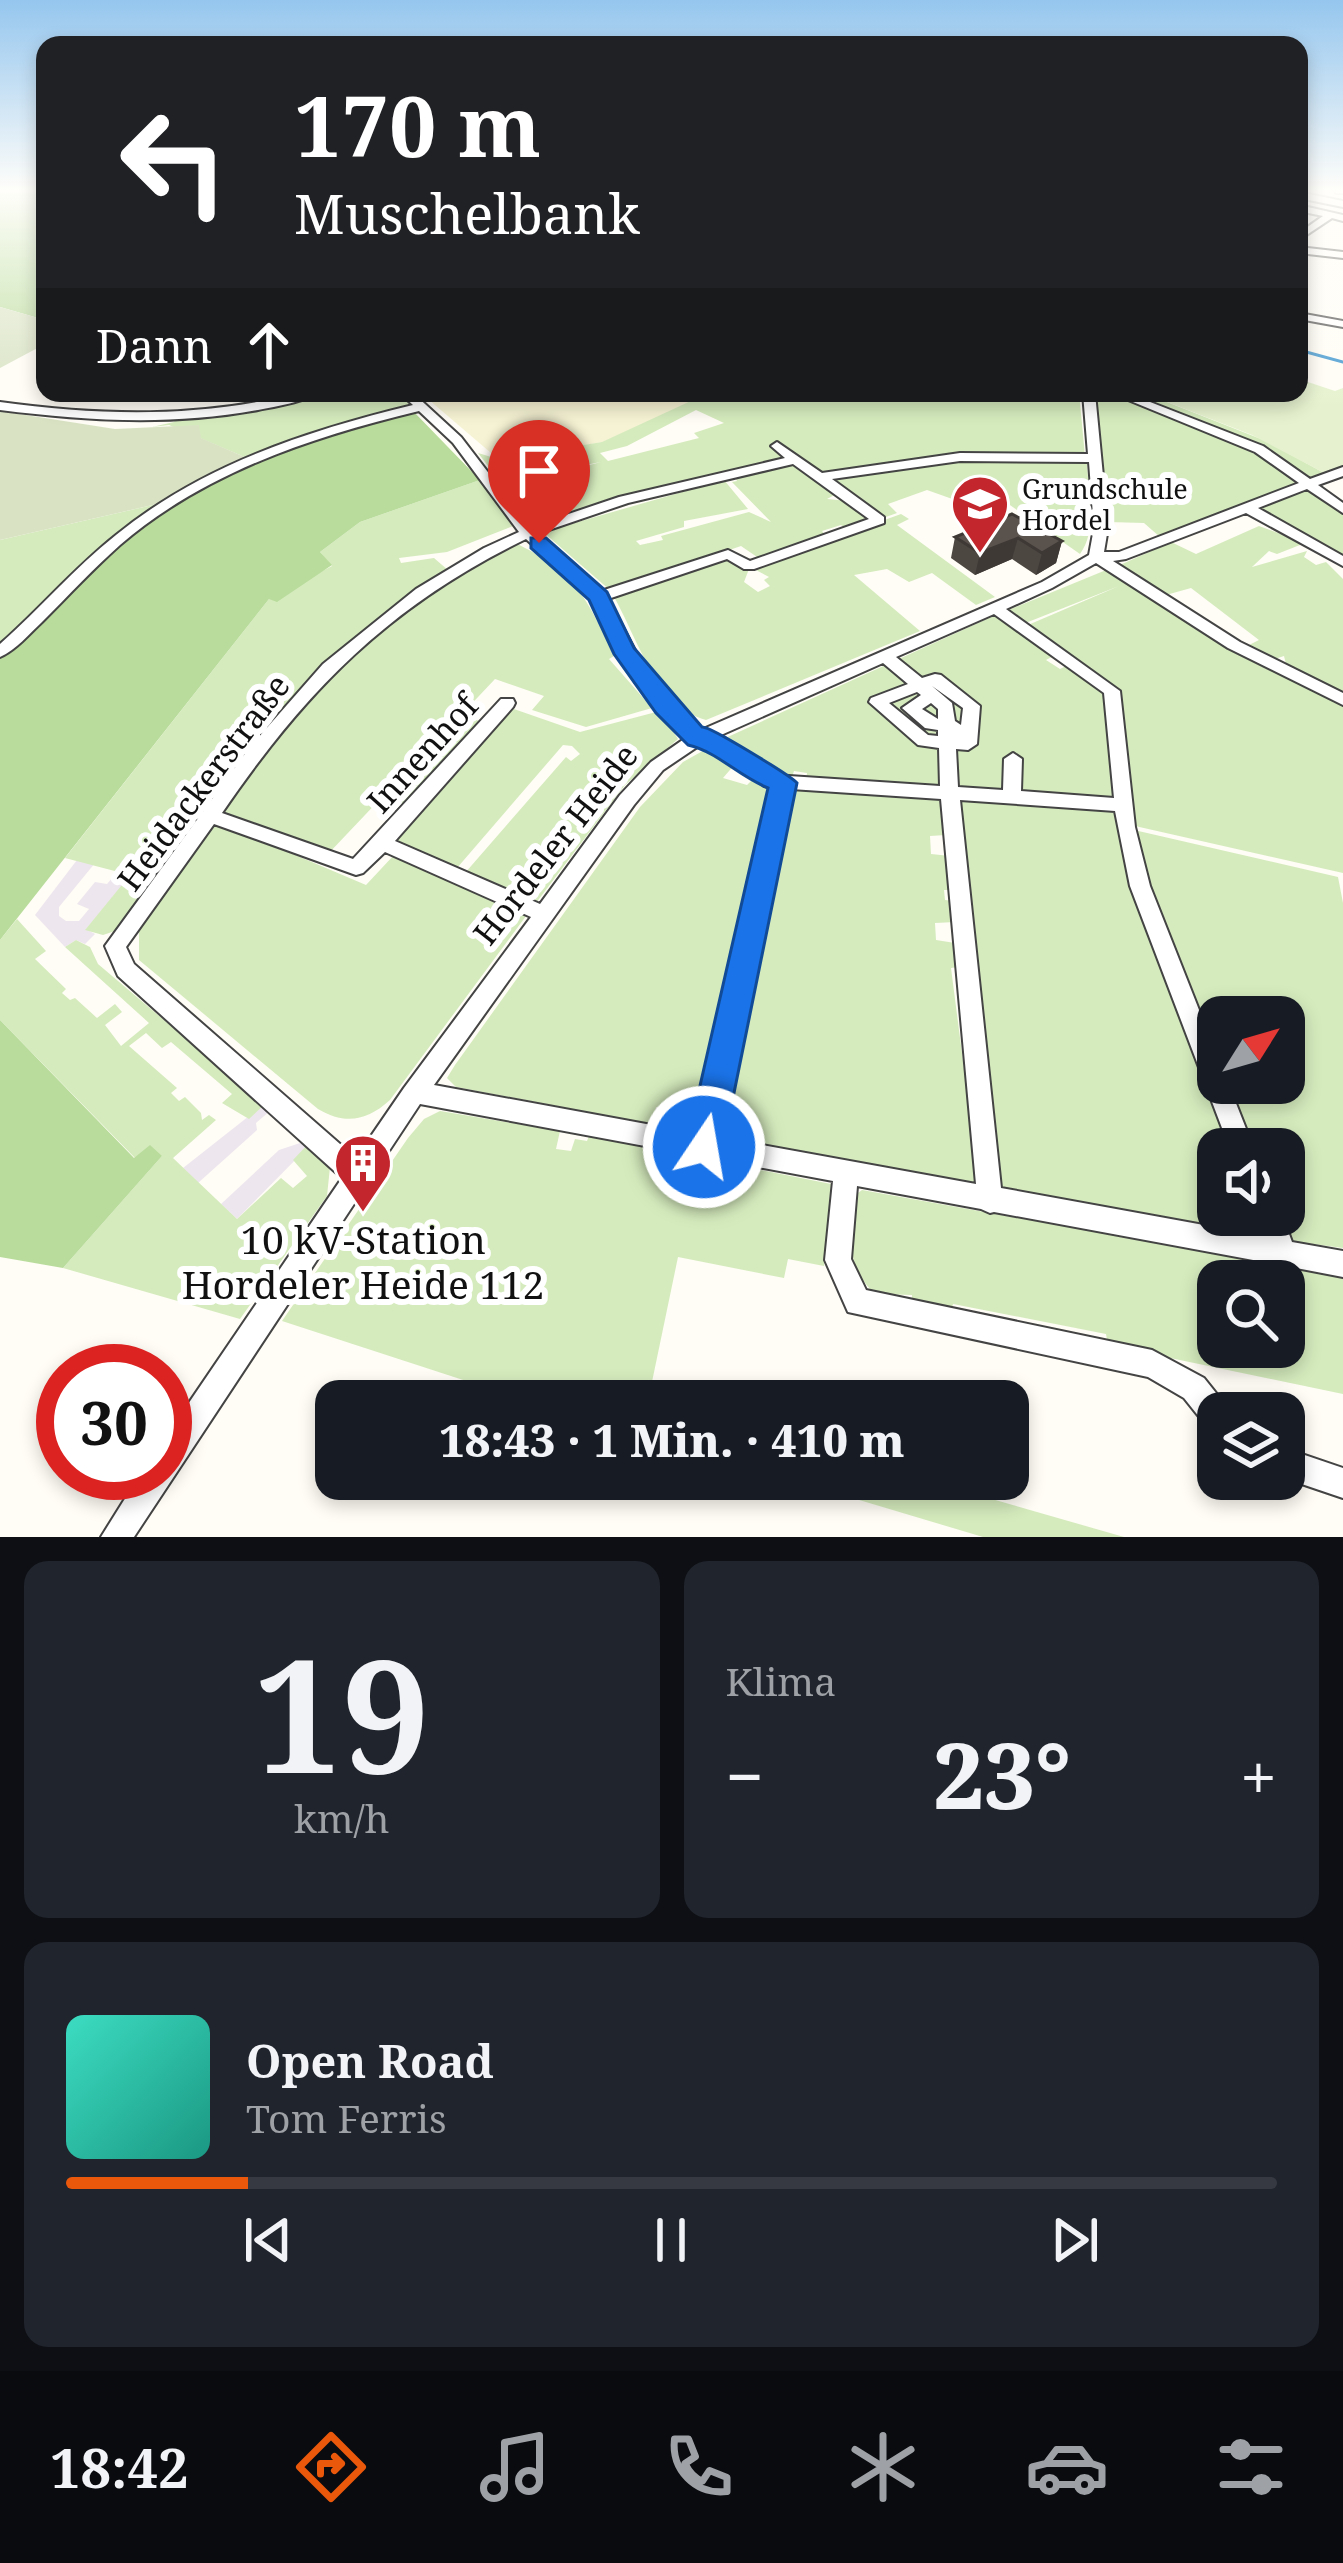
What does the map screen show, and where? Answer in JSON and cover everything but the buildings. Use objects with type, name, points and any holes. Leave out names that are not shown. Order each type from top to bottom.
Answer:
[{"type":"street","points":[[1308,318],[1343,324]]},
{"type":"street","points":[[0,406],[93,420],[155,422],[277,402]]},
{"type":"street","points":[[416,402],[488,477],[527,533],[599,597],[641,678],[703,736],[754,772],[783,783],[1123,805]]},
{"type":"street","points":[[1090,402],[1101,528],[1096,556],[1234,645],[1343,700]]},
{"type":"street","points":[[1141,402],[1245,442],[1343,509]]},
{"type":"street","points":[[0,652],[120,538],[210,475],[344,426],[421,406]]},
{"type":"street","points":[[599,597],[728,554],[749,566],[879,520],[777,446]]},
{"type":"street","points":[[821,477],[960,457],[1094,458]]},
{"type":"street","name":"Heidackerstraße","points":[[358,1174],[126,970],[116,946],[280,721],[357,644],[469,562],[527,533],[796,459]]},
{"type":"street","name":"Hordeler Heide","points":[[192,1424],[415,1092],[640,783],[703,736],[1075,572],[1096,556],[1121,556],[1343,471]]},
{"type":"street","points":[[1248,508],[1343,562]]},
{"type":"street","points":[[994,607],[1112,691],[1123,805],[1140,886],[1234,1128]]},
{"type":"street","points":[[883,656],[915,682]]},
{"type":"street","points":[[877,702],[915,682],[935,679],[946,707],[931,729]]},
{"type":"street","points":[[943,698],[971,706],[969,727],[931,729],[877,702],[910,708],[943,698]]},
{"type":"street","name":"Innenhof","points":[[209,815],[356,868],[507,703]]},
{"type":"street","points":[[910,708],[931,729],[949,795],[990,1201]]},
{"type":"street","points":[[1012,799],[1013,758]]},
{"type":"street","points":[[704,1147],[783,783]]},
{"type":"street","name":"Innenhof","points":[[382,843],[544,914]]},
{"type":"street","points":[[415,1092],[1343,1264]]},
{"type":"street","points":[[846,1174],[838,1260],[858,1302],[1152,1364],[1197,1392]]},
{"type":"street","points":[[1278,1236],[1286,1257]]},
{"type":"street","points":[[1305,1470],[1343,1483]]},
{"type":"street","points":[[116,1537],[141,1500]]},
{"type":"shaded area","points":[[432,402],[691,402],[603,442],[498,459]]},
{"type":"shaded area","points":[[77,860],[95,863],[59,907],[59,916],[66,921],[79,921],[89,909],[77,904],[95,882],[107,884],[120,869],[131,875],[86,929],[95,934],[85,944],[76,940],[65,947],[35,915]]},
{"type":"shaded area","points":[[273,1097],[279,1103],[256,1123],[257,1130],[198,1183],[183,1168]]},
{"type":"shaded area","points":[[318,1137],[237,1219],[221,1204],[279,1150]]},
{"type":"green space","points":[[0,263],[36,263],[36,317],[0,307]]},
{"type":"green space","points":[[0,307],[36,317],[36,349],[0,368]]},
{"type":"green space","points":[[1308,382],[1335,391],[1343,388],[1343,469],[1326,474],[1252,435],[1167,402],[1308,402]]},
{"type":"green space","points":[[689,402],[1080,402],[1085,456],[953,456],[823,473],[795,454],[535,528],[504,487],[601,462],[500,481],[478,453],[498,459],[602,442]],"holes":[[[696,410],[724,423],[694,433],[699,438],[608,461],[600,453],[627,446]]]},
{"type":"green space","points":[[1094,402],[1143,402],[1177,414],[1301,483],[1160,537],[1144,523],[1108,522]]},
{"type":"green space","points":[[1152,402],[1167,402],[1266,441],[1326,474],[1316,481],[1262,446]]},
{"type":"green space","points":[[246,403],[412,403],[247,458],[169,425],[152,427],[174,422],[183,411]]},
{"type":"green space","points":[[0,411],[115,429],[199,425],[201,438],[247,458],[157,504],[0,540]]},
{"type":"green space","points":[[413,411],[480,480],[360,522],[320,552],[332,565],[277,602],[269,599],[0,940],[0,656],[127,539],[198,485],[288,446]]},
{"type":"green space","points":[[951,460],[1087,463],[1090,522],[1080,554],[987,489],[958,501],[927,490],[888,504],[897,513],[883,518],[828,478]]},
{"type":"green space","points":[[794,463],[838,493],[827,499],[848,501],[871,519],[847,529],[841,525],[822,531],[826,536],[760,559],[741,546],[611,591],[543,532],[724,480],[748,509],[684,521],[684,527],[636,541],[640,545],[663,540],[661,536],[749,512],[771,522],[732,482],[737,481],[735,477]]},
{"type":"green space","points":[[480,480],[513,526],[447,552],[399,558],[401,563],[434,558],[449,571],[353,642],[127,927],[103,935],[85,930],[130,875],[65,858],[269,599],[332,566],[320,552],[360,522]]},
{"type":"green space","points":[[1307,489],[1343,515],[1343,559],[1259,509]]},
{"type":"green space","points":[[157,504],[0,646],[0,540]]},
{"type":"green space","points":[[901,514],[909,519],[897,525],[995,597],[976,605],[932,573],[909,582],[887,569],[854,575],[920,631],[706,720],[689,712],[661,685],[614,597],[726,557],[749,569],[744,582],[758,592],[770,586],[764,580],[769,577],[752,568]]},
{"type":"green space","points":[[1259,526],[1305,543],[1277,554],[1269,551],[1252,567],[1307,551],[1304,557],[1316,565],[1326,562],[1343,579],[1343,695],[1286,664],[1284,656],[1275,659],[1245,647],[1259,640],[1191,588],[1166,595],[1120,565],[1171,542],[1196,554]]},
{"type":"green space","points":[[515,543],[552,564],[576,588],[614,656],[609,659],[652,708],[586,727],[532,710],[544,696],[495,679],[462,714],[484,723],[408,806],[383,796],[328,854],[224,812],[280,730],[339,667],[405,612]]},
{"type":"green space","points":[[1111,568],[1343,705],[1343,873],[1135,826],[1121,694],[1028,625],[1119,586],[1023,624],[1006,611]]},
{"type":"green space","points":[[1000,613],[1057,654],[1046,660],[1060,669],[1070,664],[1106,690],[1113,799],[806,780],[807,773],[794,771],[791,780],[770,777],[721,740]]},
{"type":"green space","points":[[511,708],[580,732],[660,711],[678,739],[625,785],[536,903],[465,873],[566,757],[571,761],[580,754],[572,746],[563,745],[457,868],[397,845],[392,836]]},
{"type":"green space","points":[[708,748],[735,764],[723,778],[747,785],[754,778],[776,795],[721,1011],[728,1014],[698,1132],[670,1128],[673,1109],[656,1107],[652,1124],[456,1087],[447,1078],[455,1065],[640,807],[683,762]]},
{"type":"green space","points":[[792,789],[942,797],[946,835],[930,836],[931,854],[950,856],[952,890],[944,890],[945,900],[953,901],[955,922],[935,923],[936,940],[955,943],[958,967],[951,968],[979,1185],[713,1136],[740,1012],[747,1012],[772,903],[765,900]]},
{"type":"green space","points":[[956,800],[1107,809],[1117,815],[1197,1045],[1197,1104],[1217,1104],[1226,1128],[1197,1128],[1197,1226],[995,1189],[985,1093],[992,1092],[978,970],[971,969]]},
{"type":"green space","points":[[220,823],[366,885],[394,855],[529,912],[390,1100],[373,1113],[347,1119],[318,1109],[139,960],[139,931],[209,827]]},
{"type":"green space","points":[[1134,830],[1338,877],[1343,903],[1343,1248],[1290,1241],[1288,1236],[1305,1236],[1305,1128],[1244,1128],[1235,1104],[1305,1104],[1305,996],[1197,996],[1197,1009],[1149,889]]},
{"type":"green space","points":[[17,919],[46,951],[35,959],[66,989],[62,993],[97,1018],[115,1004],[122,1012],[105,1025],[121,1046],[149,1023],[65,947],[76,940],[90,947],[98,964],[264,1105],[249,1119],[222,1103],[232,1094],[171,1042],[162,1048],[146,1033],[129,1046],[177,1088],[171,1093],[179,1101],[185,1097],[202,1120],[209,1115],[216,1120],[173,1158],[237,1219],[281,1178],[293,1188],[307,1176],[293,1160],[308,1144],[330,1167],[327,1196],[240,1319],[63,1268],[162,1156],[135,1158],[0,1020],[0,940]]},
{"type":"green space","points":[[0,1020],[134,1158],[150,1145],[162,1156],[63,1268],[0,1257]]},
{"type":"green space","points":[[440,1111],[560,1131],[556,1149],[571,1151],[575,1139],[587,1141],[589,1136],[831,1184],[824,1266],[788,1259],[784,1278],[678,1257],[652,1380],[463,1380],[282,1321],[424,1119]]},
{"type":"green space","points":[[862,1190],[1254,1260],[1197,1260],[1197,1364],[1108,1345],[1106,1334],[953,1304],[951,1313],[912,1305],[912,1295],[875,1294],[858,1272],[851,1236],[854,1196]]},
{"type":"green space","points":[[1305,1269],[1343,1276],[1343,1394],[1218,1368],[1305,1368]]},
{"type":"green space","points":[[859,1500],[995,1500],[1124,1537],[983,1537]]},
{"type":"waterway","points":[[1308,352],[1343,362]]},
{"type":"place","name":"Grundschule Hordel","points":[[980,555]]},
{"type":"place","name":"10 kV-Station Hordeler Heide 112","points":[[363,1214]]},
{"type":"route","points":[[539,543],[599,597],[622,649],[665,707],[698,738],[708,734],[754,772],[783,783],[704,1147]]}]
